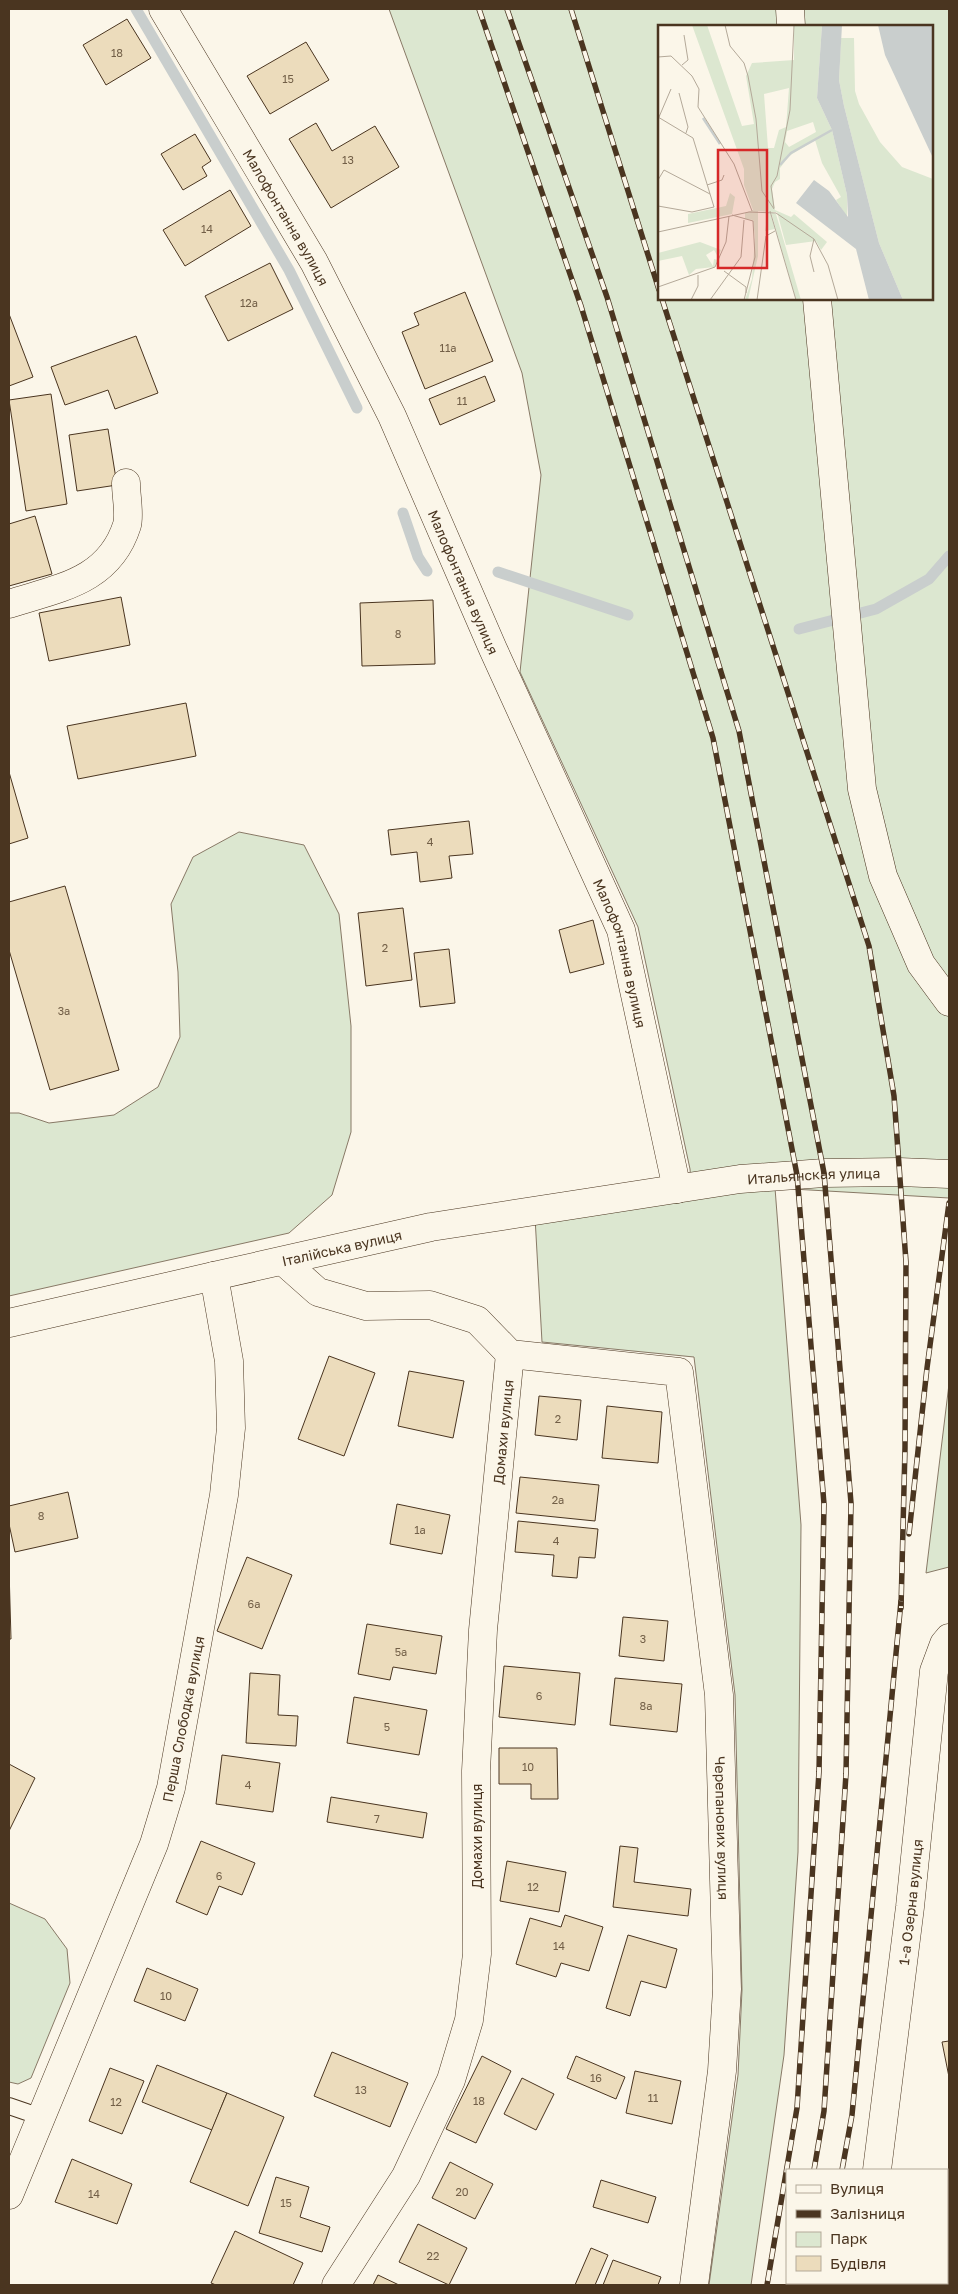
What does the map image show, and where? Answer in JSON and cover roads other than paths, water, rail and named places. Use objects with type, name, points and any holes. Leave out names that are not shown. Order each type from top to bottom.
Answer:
[{"type":"street","name":"Малофонтанна вулиця","points":[[163,9],[314,262],[392,416],[493,648],[621,930],[678,1189]]},
{"type":"street","points":[[790,9],[791,25]]},
{"type":"street","points":[[816,300],[862,789],[883,876],[920,964],[949,1002]]},
{"type":"street","points":[[9,604],[82,580],[109,561],[127,524],[126,483]]},
{"type":"street","name":"Итальянская улица","points":[[678,1189],[740,1179],[797,1174],[899,1172],[949,1174]]},
{"type":"street","name":"Італійська вулиця","points":[[9,1323],[431,1227],[678,1189]]},
{"type":"street","points":[[283,1261],[318,1292],[366,1306],[430,1305],[477,1320],[510,1354]]},
{"type":"street","name":"Перша Слободка вулиця","points":[[9,2195],[154,1844],[171,1788],[224,1495],[231,1428],[229,1360],[214,1276]]},
{"type":"street","name":"Черепанових вулиця","points":[[510,1354],[680,1372],[719,1694],[726,1989],[722,2071],[694,2285]]},
{"type":"street","name":"Домахи вулиця","points":[[336,2285],[406,2176],[450,2080],[469,2020],[476,1954],[476,1771],[483,1630],[510,1354]]},
{"type":"street","name":"1-а Озерна вулиця","points":[[877,2169],[910,1907],[934,1671],[944,1644],[949,1638]]},
{"type":"lane","points":[[9,2106],[41,2117]]},
{"type":"waterway","points":[[136,9],[289,270],[357,408]]},
{"type":"waterway","points":[[403,513],[418,557],[427,571]]},
{"type":"waterway","points":[[799,629],[876,609],[929,579],[949,556]]},
{"type":"waterway","points":[[498,572],[628,615]]},
{"type":"railway","points":[[479,9],[581,306],[713,738],[797,1175],[824,1504],[819,1772],[797,2108],[787,2169]]},
{"type":"railway","points":[[507,9],[607,297],[739,731],[824,1173],[851,1503],[846,1774],[824,2111],[814,2169]]},
{"type":"railway","points":[[571,9],[658,287]]},
{"type":"railway","points":[[662,300],[869,946],[894,1096],[906,1262],[905,1448],[901,1608]]},
{"type":"railway","points":[[909,1534],[927,1368],[949,1203]]},
{"type":"railway","points":[[842,2169],[852,2115],[901,1601]]},
{"type":"railway","points":[[767,2285],[786,2173]]}]
